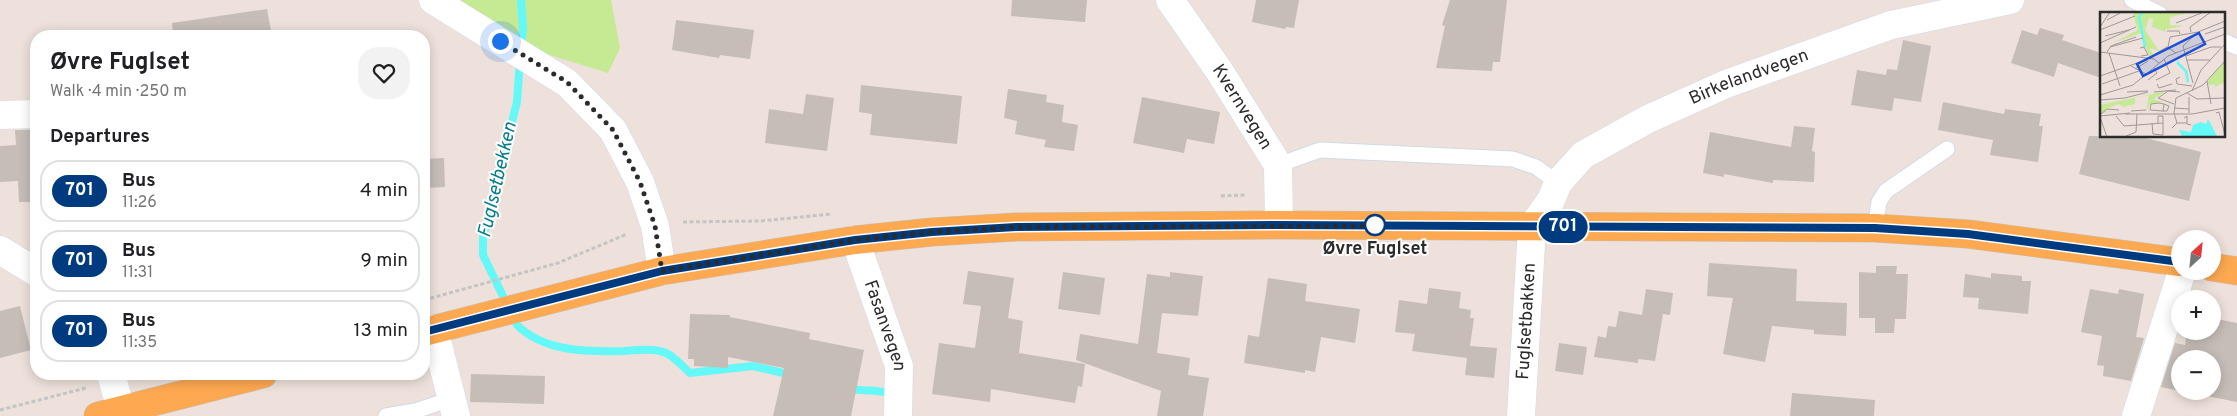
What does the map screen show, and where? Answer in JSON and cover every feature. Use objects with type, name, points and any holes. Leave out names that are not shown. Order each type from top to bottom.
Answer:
[{"type":"main road","points":[[430,331],[662,271],[855,240],[932,232],[1016,227],[1279,225],[1875,228],[1968,234],[2171,261]]},
{"type":"main road","points":[[2221,268],[2237,271]]},
{"type":"main road","points":[[109,413],[239,380]]},
{"type":"street","points":[[433,0],[567,82],[613,130],[640,182],[655,226],[662,271]]},
{"type":"street","name":"Kvernvegen","points":[[1170,0],[1220,72],[1278,165],[1279,225]]},
{"type":"street","name":"Birkelandvegen","points":[[1532,227],[1551,200],[1558,184],[1583,155],[1648,118],[1726,84],[1891,25],[2010,0]]},
{"type":"street","points":[[0,115],[30,114]]},
{"type":"street","name":"Fuglsetbakken","points":[[1521,416],[1532,227]]},
{"type":"street","name":"Fasanvegen","points":[[855,240],[899,366],[898,416]]},
{"type":"street","points":[[0,250],[30,268]]},
{"type":"street","points":[[2136,416],[2179,280]]},
{"type":"street","points":[[430,334],[454,408]]},
{"type":"street","points":[[109,413],[113,380]]},
{"type":"lane","points":[[2132,0],[2156,12]]},
{"type":"lane","points":[[2224,41],[2237,47]]},
{"type":"lane","points":[[1875,228],[1879,202],[1886,191],[1947,148]]},
{"type":"lane","points":[[1278,165],[1320,150],[1513,159],[1536,167],[1558,184]]},
{"type":"lane","points":[[386,416],[414,411],[454,408]]},
{"type":"path","points":[[430,298],[558,264],[627,234]]},
{"type":"path","points":[[0,410],[103,380]]},
{"type":"green space","points":[[424,0],[611,0],[620,48],[608,73],[472,31]]},
{"type":"building","points":[[1012,0],[1087,0],[1085,22],[1011,16]]},
{"type":"building","points":[[1256,0],[1299,0],[1294,28],[1286,27],[1285,29],[1252,22]]},
{"type":"building","points":[[1450,0],[1507,0],[1500,62],[1493,62],[1492,71],[1436,68],[1445,26],[1442,25]]},
{"type":"building","points":[[267,9],[271,30],[173,30],[172,23]]},
{"type":"building","points":[[676,20],[754,30],[750,59],[720,55],[719,58],[672,50]]},
{"type":"building","points":[[2040,28],[2064,35],[2062,40],[2100,53],[2100,78],[2058,63],[2054,77],[2011,63],[2022,30],[2037,35]]},
{"type":"building","points":[[1903,40],[1931,46],[1921,102],[1894,98],[1892,111],[1851,105],[1857,70],[1886,75],[1887,69],[1897,70]]},
{"type":"building","points":[[861,85],[962,96],[957,144],[870,135],[872,114],[859,112]]},
{"type":"building","points":[[1008,89],[1047,95],[1046,102],[1064,105],[1062,122],[1078,125],[1074,151],[1044,147],[1046,140],[1015,134],[1017,121],[1004,118]]},
{"type":"building","points":[[806,94],[834,98],[827,151],[765,143],[769,109],[803,114]]},
{"type":"building","points":[[1142,97],[1220,112],[1214,144],[1187,139],[1184,153],[1133,143]]},
{"type":"building","points":[[1943,102],[2004,114],[2005,109],[2041,114],[2039,126],[2043,126],[2038,162],[1990,155],[1993,140],[1938,130]]},
{"type":"building","points":[[1794,126],[1815,128],[1812,151],[1815,152],[1814,182],[1773,180],[1773,183],[1724,174],[1724,177],[1703,173],[1710,132],[1791,147]]},
{"type":"building","points":[[15,130],[30,130],[30,202],[19,202],[18,181],[0,182],[0,146],[16,145]]},
{"type":"building","points":[[2089,136],[2100,136],[2100,138],[2146,138],[2201,152],[2189,201],[2079,174]]},
{"type":"building","points":[[444,158],[445,187],[430,188],[430,159]]},
{"type":"building","points":[[1709,263],[1797,269],[1796,301],[1847,303],[1846,336],[1814,334],[1814,330],[1772,326],[1765,362],[1723,354],[1733,298],[1707,296]]},
{"type":"building","points":[[1876,266],[1897,266],[1896,274],[1908,274],[1906,319],[1895,319],[1894,333],[1875,333],[1875,318],[1859,318],[1859,272],[1876,273]]},
{"type":"building","points":[[968,271],[1014,278],[1008,318],[1023,321],[1019,353],[1085,364],[1082,387],[1078,386],[1075,403],[991,389],[990,402],[932,394],[939,343],[975,348],[981,306],[963,304]]},
{"type":"building","points":[[1063,272],[1105,278],[1100,315],[1058,309]]},
{"type":"building","points":[[1170,272],[1203,276],[1198,316],[1162,313],[1157,353],[1190,358],[1188,375],[1209,378],[1203,416],[1157,416],[1161,391],[1076,360],[1080,334],[1138,344],[1147,274],[1170,277]]},
{"type":"building","points":[[1991,273],[2022,276],[2022,281],[2031,281],[2028,314],[1978,309],[1979,298],[1963,297],[1965,274],[1991,278]]},
{"type":"building","points":[[1268,278],[1307,284],[1305,301],[1360,309],[1355,343],[1321,337],[1315,372],[1305,370],[1305,373],[1244,363],[1248,335],[1259,337]]},
{"type":"building","points":[[1429,288],[1461,292],[1459,308],[1471,310],[1470,318],[1474,318],[1470,346],[1497,348],[1494,378],[1465,375],[1467,358],[1412,351],[1415,334],[1395,332],[1399,300],[1427,304]]},
{"type":"building","points":[[1646,289],[1673,293],[1670,315],[1663,314],[1655,361],[1638,359],[1638,363],[1594,357],[1598,336],[1606,338],[1608,326],[1616,327],[1619,311],[1642,315]]},
{"type":"building","points":[[2090,289],[2118,294],[2119,289],[2144,294],[2136,337],[2144,338],[2131,381],[2103,376],[2104,366],[2097,365],[2102,336],[2081,332]]},
{"type":"building","points":[[20,306],[30,350],[0,358],[0,311]]},
{"type":"building","points":[[690,314],[730,315],[730,317],[810,333],[809,339],[864,350],[851,416],[773,416],[784,368],[728,357],[728,368],[694,366],[694,359],[688,359]]},
{"type":"building","points":[[2221,320],[2237,323],[2237,402],[2221,399],[2221,350],[2173,350],[2175,343],[2185,345],[2186,340],[2221,340]]},
{"type":"building","points":[[1559,343],[1587,347],[1583,375],[1555,371]]},
{"type":"building","points":[[2171,356],[2171,389],[2161,387]]},
{"type":"building","points":[[471,374],[545,376],[544,404],[470,402]]},
{"type":"building","points":[[1792,393],[1875,400],[1874,416],[1790,416]]},
{"type":"waterway","name":"Fuglsetbekken","points":[[521,0],[523,28],[521,48]]},
{"type":"waterway","name":"Fuglsetbekken","points":[[520,59],[517,102],[483,238],[483,255],[517,325],[540,341],[567,349],[661,351],[673,357],[690,373],[753,366],[792,375]]},
{"type":"waterway","name":"Fuglsetbekken","points":[[847,388],[888,393]]},
{"type":"bus line","name":"701","points":[[430,330],[662,271],[855,240],[932,232],[1016,227],[1279,225],[1875,228],[1968,234],[2171,261]]},
{"type":"place","name":"Øvre Fuglset","points":[[1375,225]]},
{"type":"route","points":[[500,41],[567,82],[613,130],[640,182],[655,226],[662,271],[855,240],[932,232],[1016,227],[1378,226],[1375,225]]}]
